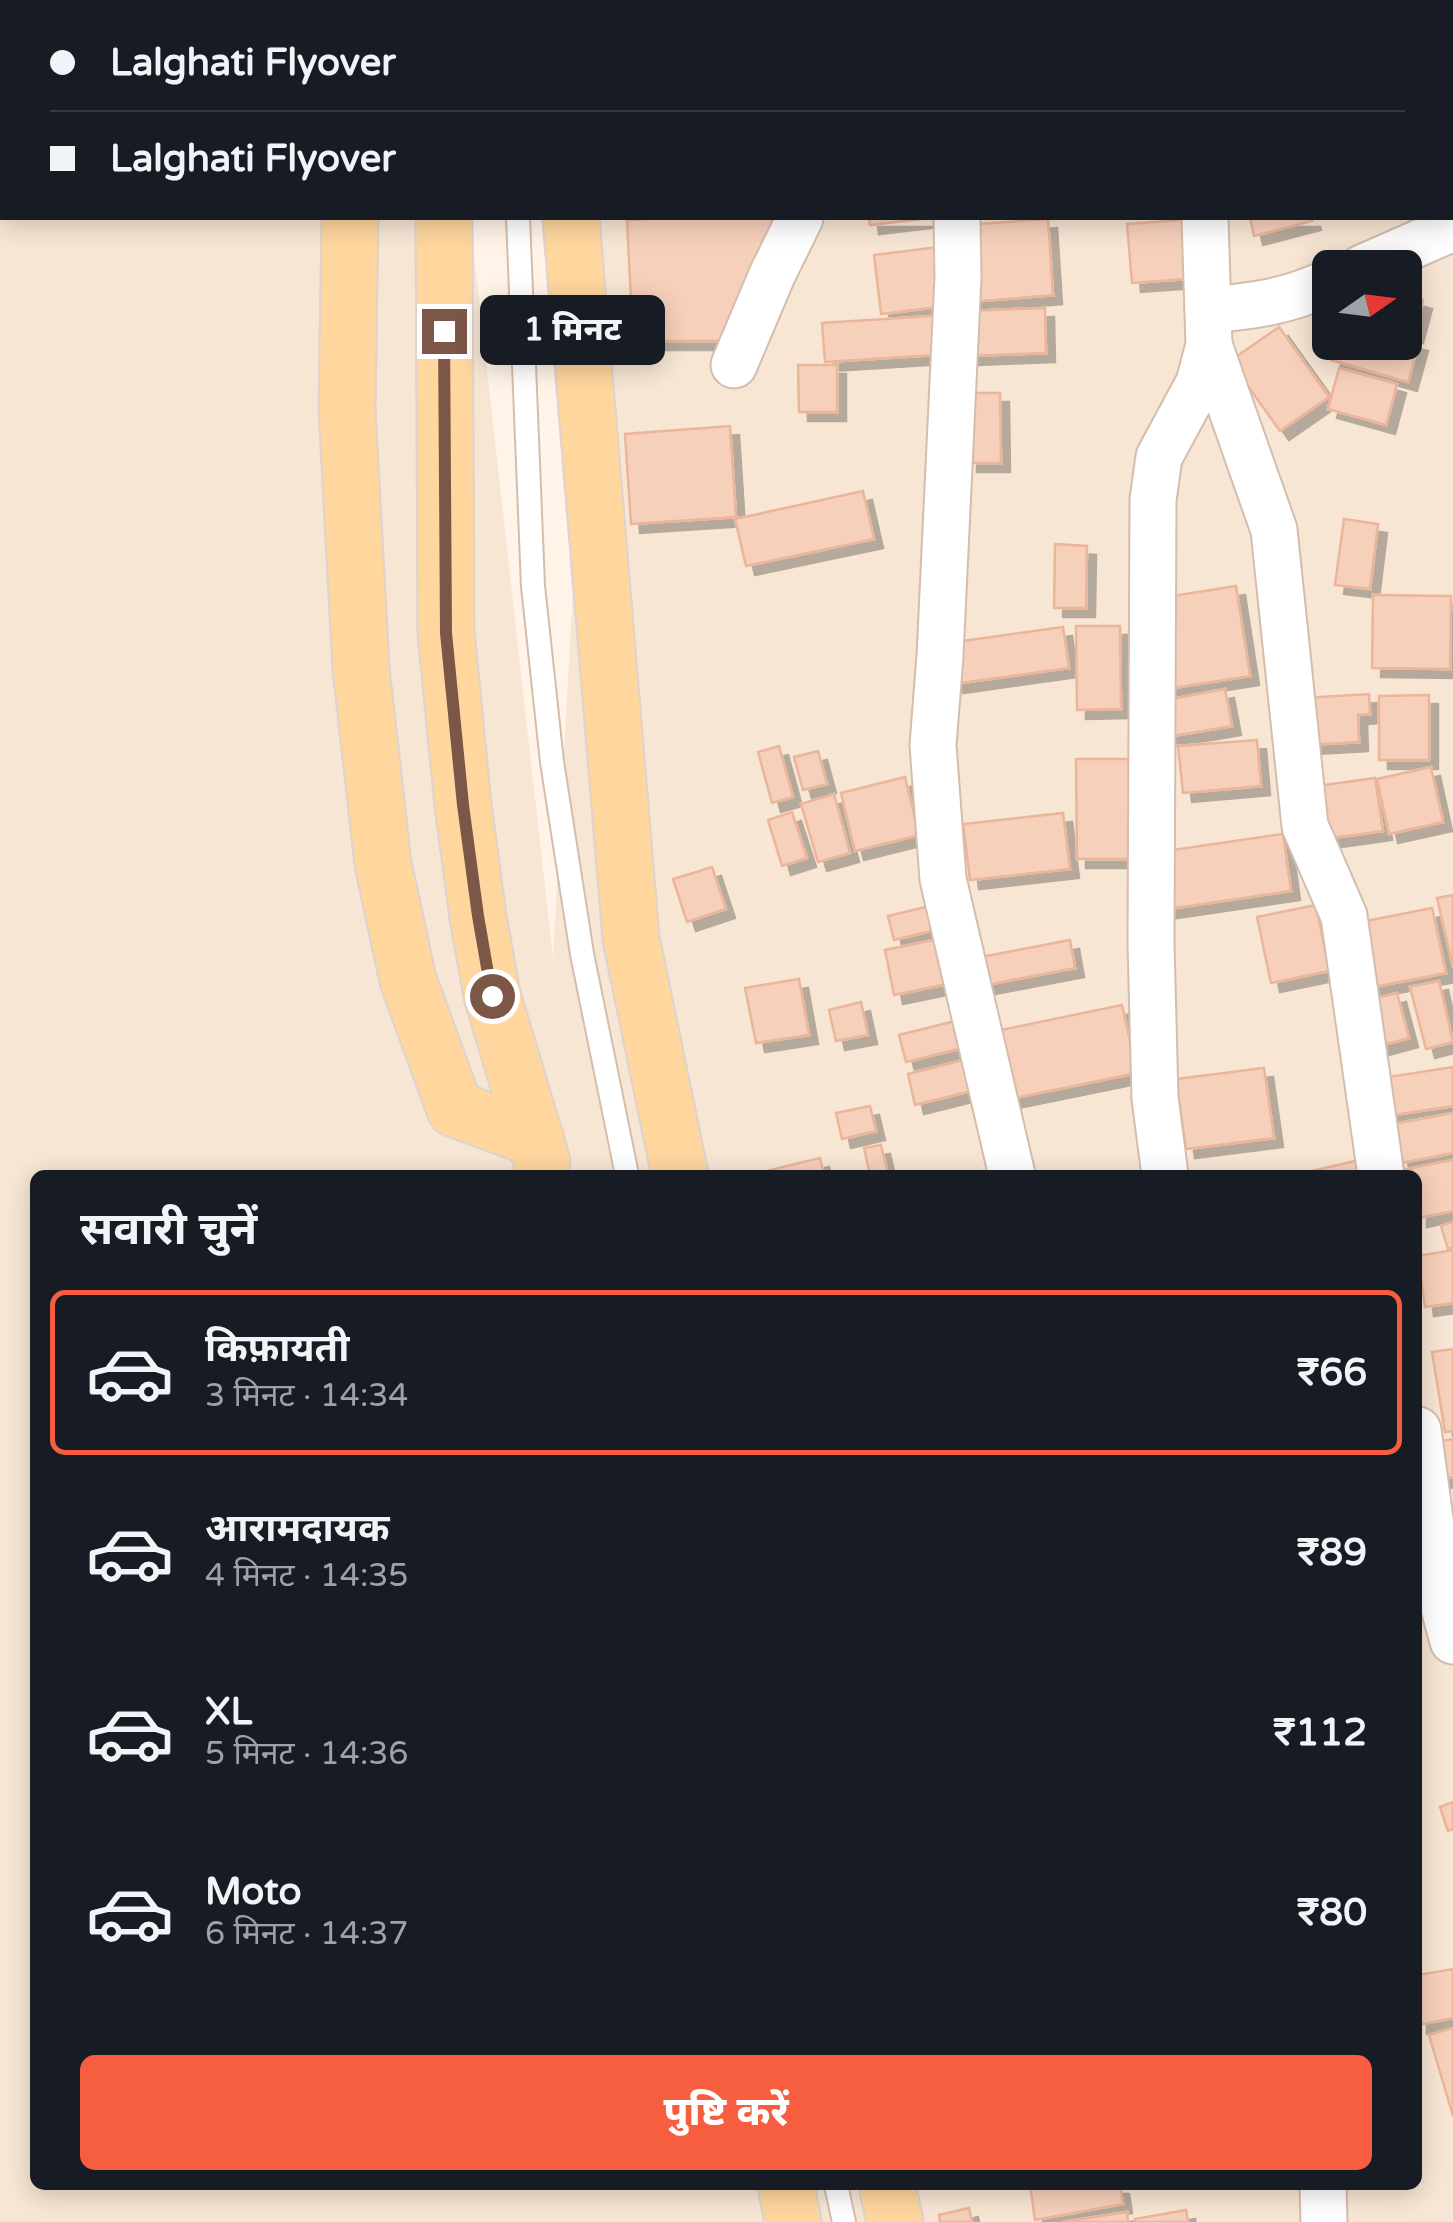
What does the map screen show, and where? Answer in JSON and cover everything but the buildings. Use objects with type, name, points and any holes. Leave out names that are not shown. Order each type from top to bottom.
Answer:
[{"type":"main road","points":[[350,220],[348,409],[360,650],[383,864],[408,980],[455,1109],[540,1157]]},
{"type":"main road","points":[[444,220],[446,633],[463,805],[492,996],[540,1157]]},
{"type":"main road","points":[[571,220],[631,938],[679,1170]]},
{"type":"main road","points":[[787,2190],[793,2222]]},
{"type":"main road","points":[[889,2190],[895,2222]]},
{"type":"street","points":[[734,365],[799,220]]},
{"type":"street","points":[[957,220],[958,277],[940,656],[932,745],[943,879],[1011,1170]]},
{"type":"street","points":[[1164,1170],[1155,1098],[1151,943],[1152,500],[1159,456],[1199,383],[1208,327],[1205,220]]},
{"type":"street","points":[[1403,250],[1453,228]]},
{"type":"street","points":[[1208,327],[1312,290]]},
{"type":"street","points":[[1208,327],[1274,530],[1305,826],[1344,916],[1380,1170]]},
{"type":"street","points":[[1422,1460],[1440,1594],[1453,1640]]},
{"type":"street","points":[[1323,2190],[1324,2222]]},
{"type":"lane","points":[[518,220],[532,586],[552,762],[582,954],[626,1170]]},
{"type":"lane","points":[[837,2190],[844,2222]]},
{"type":"shaded area","points":[[0,220],[470,220],[553,958],[593,220],[1453,220],[1453,2222],[0,2222]]},
{"type":"route","points":[[444,331],[446,633],[463,805],[492,996]]}]
